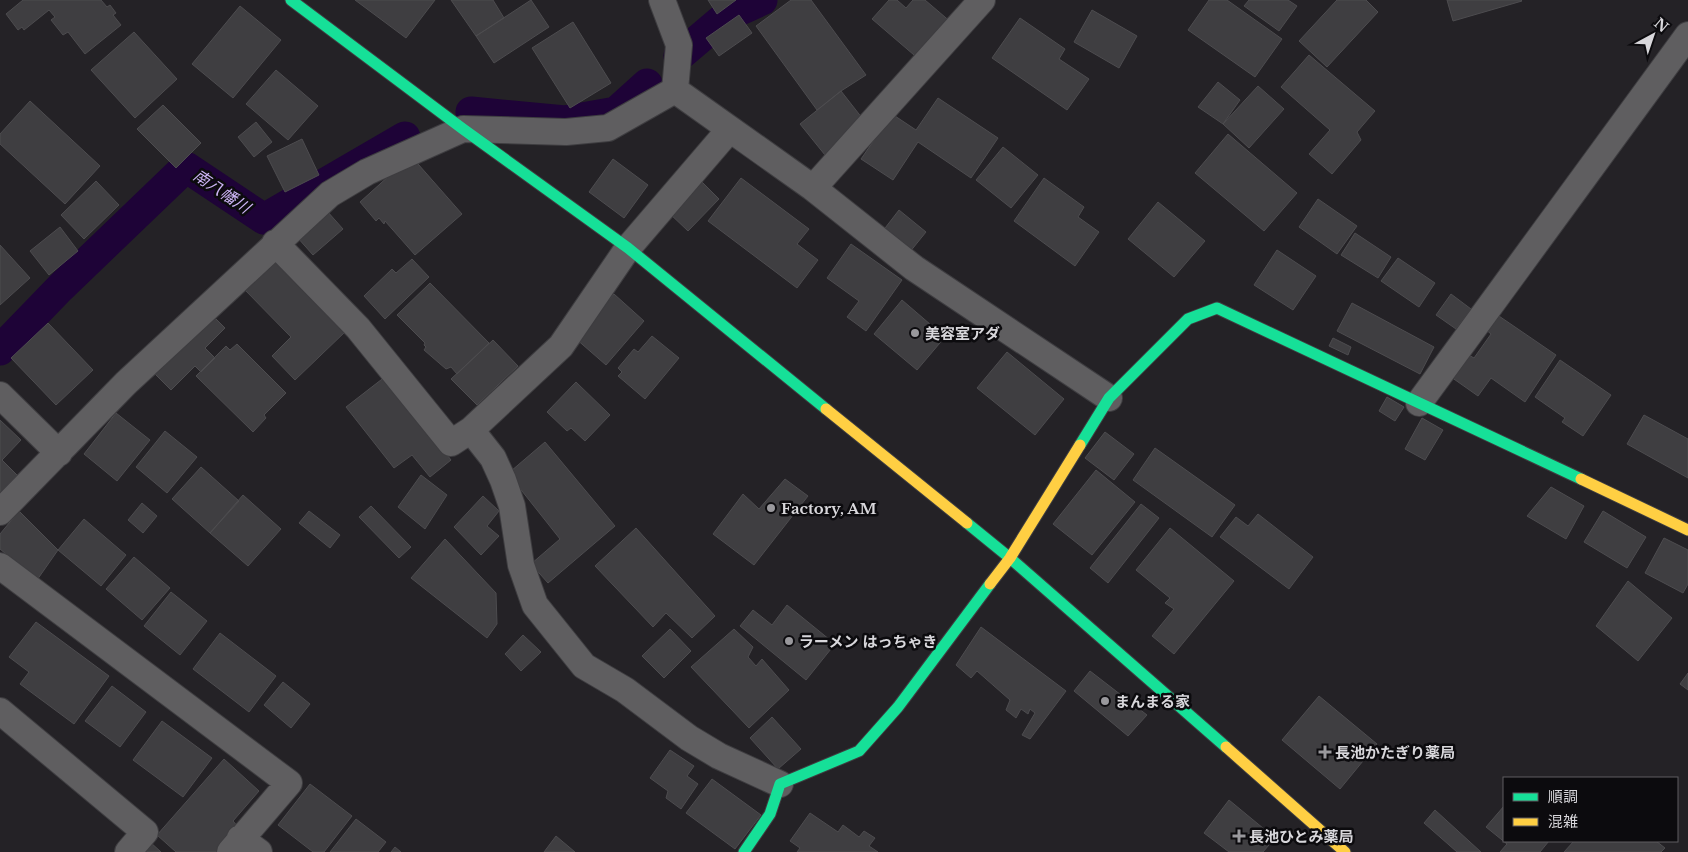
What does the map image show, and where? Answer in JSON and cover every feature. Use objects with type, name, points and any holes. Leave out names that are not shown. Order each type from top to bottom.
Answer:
[{"type":"street","points":[[291,0],[463,129],[628,248],[1010,558],[1345,852]]},
{"type":"street","points":[[662,0],[679,45],[675,90]]},
{"type":"street","points":[[813,188],[982,0]]},
{"type":"street","points":[[1419,403],[1688,35]]},
{"type":"street","points":[[0,512],[126,383],[330,194],[367,172],[463,129],[566,132],[608,128],[675,90]]},
{"type":"street","points":[[675,90],[813,188],[914,268],[1109,398]]},
{"type":"street","points":[[275,243],[358,328],[451,443],[471,430],[561,346],[628,248],[730,129]]},
{"type":"street","points":[[744,852],[770,814],[780,784],[858,750],[898,707],[1010,558],[1109,398],[1188,319],[1217,308],[1688,530]]},
{"type":"street","points":[[0,395],[59,453]]},
{"type":"street","points":[[471,430],[493,458],[503,480],[512,506],[521,565],[535,605],[584,666],[625,690],[689,738],[719,756],[780,784]]},
{"type":"street","points":[[0,566],[289,783],[243,847]]},
{"type":"street","points":[[0,712],[145,832],[128,852]]},
{"type":"building","points":[[23,0],[101,0],[107,7],[110,5],[116,13],[113,15],[121,25],[85,54],[68,32],[63,35],[51,20],[55,17],[49,10],[24,30],[22,27],[18,30],[6,14]]},
{"type":"building","points":[[355,0],[435,0],[406,38]]},
{"type":"building","points":[[451,0],[493,0],[504,18],[476,36]]},
{"type":"building","points":[[531,0],[549,27],[494,63],[476,36]]},
{"type":"building","points":[[708,0],[736,0],[717,14]]},
{"type":"building","points":[[791,0],[811,0],[866,75],[841,91],[817,110],[756,26]]},
{"type":"building","points":[[889,0],[897,0],[906,8],[913,0],[925,0],[952,23],[921,61],[872,19]]},
{"type":"building","points":[[1209,0],[1227,0],[1282,39],[1255,77],[1188,30]]},
{"type":"building","points":[[1249,0],[1288,0],[1297,6],[1279,31],[1244,6]]},
{"type":"building","points":[[1337,0],[1366,0],[1378,12],[1327,67],[1299,41]]},
{"type":"building","points":[[1447,0],[1521,0],[1522,1],[1453,21]]},
{"type":"building","points":[[240,6],[281,40],[233,98],[192,64]]},
{"type":"building","points":[[1092,10],[1137,36],[1119,68],[1074,42]]},
{"type":"building","points":[[739,15],[752,33],[719,56],[706,38]]},
{"type":"building","points":[[1020,18],[1065,49],[1059,59],[1089,79],[1067,110],[992,58]]},
{"type":"building","points":[[573,22],[611,83],[570,108],[532,48]]},
{"type":"building","points":[[134,32],[177,79],[135,118],[91,70]]},
{"type":"building","points":[[1309,55],[1375,111],[1357,132],[1361,140],[1332,174],[1309,154],[1330,130],[1281,87]]},
{"type":"building","points":[[276,70],[318,106],[288,140],[246,104]]},
{"type":"building","points":[[1218,82],[1240,100],[1223,124],[1198,107]]},
{"type":"building","points":[[1258,86],[1284,109],[1249,148],[1223,124]]},
{"type":"building","points":[[841,91],[866,123],[825,155],[800,124]]},
{"type":"building","points":[[938,98],[998,138],[971,178],[918,142],[893,180],[861,159],[892,114],[916,130]]},
{"type":"building","points":[[30,101],[100,166],[65,204],[0,144],[0,134]]},
{"type":"building","points":[[163,105],[201,143],[176,168],[137,129]]},
{"type":"building","points":[[256,122],[272,142],[254,157],[238,137]]},
{"type":"building","points":[[1228,134],[1297,193],[1264,231],[1195,173]]},
{"type":"building","points":[[302,139],[319,175],[285,192],[267,156]]},
{"type":"building","points":[[1003,147],[1038,175],[1011,208],[976,180]]},
{"type":"building","points":[[411,156],[462,214],[415,255],[385,221],[384,224],[379,218],[376,221],[360,202]]},
{"type":"building","points":[[613,159],[648,185],[624,218],[589,192]]},
{"type":"building","points":[[741,178],[809,229],[797,244],[818,260],[797,288],[708,221]]},
{"type":"building","points":[[1044,178],[1084,207],[1078,217],[1099,232],[1075,266],[1014,221]]},
{"type":"building","points":[[699,179],[719,199],[688,231],[668,212]]},
{"type":"building","points":[[96,181],[119,205],[84,239],[61,215]]},
{"type":"building","points":[[1318,199],[1357,226],[1337,254],[1299,227]]},
{"type":"building","points":[[1158,202],[1205,241],[1174,277],[1128,239]]},
{"type":"building","points":[[899,210],[926,232],[909,253],[882,232]]},
{"type":"building","points":[[327,211],[343,229],[313,255],[297,237]]},
{"type":"building","points":[[60,227],[78,251],[49,275],[30,251]]},
{"type":"building","points":[[1355,233],[1391,257],[1378,278],[1341,255]]},
{"type":"building","points":[[851,244],[902,280],[866,331],[847,317],[859,301],[827,278]]},
{"type":"building","points":[[0,245],[30,278],[0,305]]},
{"type":"building","points":[[1277,250],[1316,276],[1293,310],[1254,285]]},
{"type":"building","points":[[274,257],[346,331],[295,380],[272,356],[291,337],[243,288]]},
{"type":"building","points":[[1398,258],[1435,283],[1419,307],[1381,281]]},
{"type":"building","points":[[412,259],[429,277],[385,319],[364,296],[392,269],[396,273]]},
{"type":"building","points":[[430,283],[489,343],[457,374],[451,367],[446,369],[424,350],[426,347],[425,343],[397,315]]},
{"type":"building","points":[[614,294],[644,321],[606,365],[575,338]]},
{"type":"building","points":[[1451,294],[1471,309],[1456,329],[1436,315]]},
{"type":"building","points":[[902,300],[945,337],[917,370],[874,334]]},
{"type":"building","points":[[1352,303],[1434,347],[1420,374],[1337,331]]},
{"type":"building","points":[[211,314],[225,328],[205,348],[215,358],[201,372],[195,366],[171,390],[153,372]]},
{"type":"building","points":[[1496,314],[1556,355],[1525,402],[1491,378],[1478,396],[1451,377],[1467,354],[1474,358],[1491,334],[1485,329]]},
{"type":"building","points":[[48,323],[93,370],[56,405],[11,358]]},
{"type":"building","points":[[652,336],[679,358],[645,399],[618,376],[622,372],[618,368],[634,349],[638,352]]},
{"type":"building","points":[[1333,338],[1351,347],[1348,355],[1329,346]]},
{"type":"building","points":[[493,340],[518,366],[477,405],[451,379]]},
{"type":"building","points":[[237,344],[286,393],[264,415],[266,418],[253,432],[196,376],[226,346],[230,350]]},
{"type":"building","points":[[1007,352],[1064,399],[1035,435],[977,388]]},
{"type":"building","points":[[1560,360],[1611,395],[1583,436],[1562,422],[1565,418],[1535,397]]},
{"type":"building","points":[[386,376],[451,460],[430,477],[412,455],[394,468],[346,407]]},
{"type":"building","points":[[576,382],[610,415],[585,441],[571,428],[567,431],[547,412]]},
{"type":"building","points":[[1387,397],[1404,407],[1395,421],[1379,411]]},
{"type":"building","points":[[116,413],[150,440],[117,481],[84,454]]},
{"type":"building","points":[[1644,415],[1688,439],[1688,478],[1627,444]]},
{"type":"building","points":[[1422,418],[1443,430],[1425,460],[1405,449]]},
{"type":"building","points":[[0,420],[21,440],[2,460],[17,475],[0,493]]},
{"type":"building","points":[[165,431],[197,457],[167,493],[136,467]]},
{"type":"building","points":[[1105,432],[1134,454],[1114,480],[1085,458]]},
{"type":"building","points":[[545,442],[615,526],[548,583],[531,564],[560,539],[518,486],[511,471]]},
{"type":"building","points":[[1155,448],[1235,505],[1212,537],[1133,480]]},
{"type":"building","points":[[201,467],[239,501],[210,533],[172,499]]},
{"type":"building","points":[[1096,470],[1135,502],[1092,555],[1053,524]]},
{"type":"building","points":[[421,475],[447,495],[425,529],[398,507]]},
{"type":"building","points":[[785,479],[808,496],[754,565],[713,534],[743,494],[759,509]]},
{"type":"building","points":[[1551,487],[1584,506],[1566,539],[1527,516]]},
{"type":"building","points":[[243,495],[281,529],[248,566],[210,533]]},
{"type":"building","points":[[483,496],[499,511],[487,526],[499,536],[481,555],[454,527]]},
{"type":"building","points":[[142,503],[157,516],[143,533],[128,520]]},
{"type":"building","points":[[1141,504],[1159,518],[1108,583],[1090,568]]},
{"type":"building","points":[[371,506],[411,547],[399,558],[359,517]]},
{"type":"building","points":[[19,511],[58,550],[37,580],[0,549],[0,534]]},
{"type":"building","points":[[309,511],[340,535],[330,548],[299,523]]},
{"type":"building","points":[[1603,511],[1646,537],[1627,568],[1584,542]]},
{"type":"building","points":[[1258,514],[1313,557],[1289,589],[1220,537],[1236,517],[1248,526]]},
{"type":"building","points":[[84,519],[126,555],[101,586],[58,550]]},
{"type":"building","points":[[636,528],[715,616],[692,638],[666,613],[653,627],[595,566]]},
{"type":"building","points":[[1170,528],[1234,581],[1174,654],[1152,636],[1174,609],[1165,603],[1170,598],[1136,570]]},
{"type":"building","points":[[1664,538],[1688,550],[1688,584],[1683,593],[1645,573]]},
{"type":"building","points":[[445,539],[496,593],[497,624],[487,638],[411,578]]},
{"type":"building","points":[[134,557],[170,588],[142,620],[106,589]]},
{"type":"building","points":[[1628,581],[1672,618],[1638,661],[1596,626]]},
{"type":"building","points":[[171,592],[207,621],[180,655],[144,626]]},
{"type":"building","points":[[787,605],[835,644],[806,680],[740,626],[753,610],[772,625]]},
{"type":"building","points":[[36,622],[109,676],[74,724],[20,684],[29,672],[9,657]]},
{"type":"building","points":[[981,627],[1066,691],[1030,739],[1022,735],[1035,713],[1030,709],[1028,714],[1021,709],[1016,718],[1006,710],[1010,700],[977,671],[971,678],[956,665]]},
{"type":"building","points":[[670,629],[691,651],[664,678],[642,656]]},
{"type":"building","points":[[734,629],[753,647],[748,657],[756,666],[762,659],[789,690],[749,728],[691,667]]},
{"type":"building","points":[[220,633],[276,676],[249,712],[193,669]]},
{"type":"building","points":[[523,635],[541,652],[521,671],[505,654]]},
{"type":"building","points":[[1090,671],[1147,715],[1128,736],[1074,691]]},
{"type":"building","points":[[1688,673],[1688,690],[1680,684]]},
{"type":"building","points":[[283,682],[310,704],[291,728],[264,705]]},
{"type":"building","points":[[112,686],[146,712],[120,747],[85,721]]},
{"type":"building","points":[[1319,696],[1377,744],[1340,789],[1282,740]]},
{"type":"building","points":[[772,717],[801,749],[778,769],[750,738]]},
{"type":"building","points":[[162,721],[212,758],[183,797],[133,760]]},
{"type":"building","points":[[670,750],[694,766],[687,776],[698,784],[681,809],[666,798],[668,791],[650,778]]},
{"type":"building","points":[[224,759],[259,791],[233,821],[239,828],[218,852],[176,852],[157,835]]},
{"type":"building","points":[[712,779],[761,815],[735,849],[686,813]]},
{"type":"building","points":[[310,784],[352,816],[324,852],[313,852],[278,825]]},
{"type":"building","points":[[1229,800],[1275,838],[1263,852],[1229,852],[1204,833]]},
{"type":"building","points":[[1503,807],[1503,841],[1486,827]]},
{"type":"building","points":[[1435,810],[1481,852],[1457,852],[1424,823]]},
{"type":"building","points":[[810,813],[838,832],[843,825],[859,837],[864,831],[875,838],[869,846],[878,852],[797,852],[800,848],[790,841]]},
{"type":"building","points":[[356,819],[386,842],[378,852],[330,852]]},
{"type":"building","points":[[556,836],[575,852],[544,852]]},
{"type":"building","points":[[149,841],[161,852],[139,852]]},
{"type":"building","points":[[1505,842],[1548,842],[1540,852],[1500,852],[1507,844]]},
{"type":"building","points":[[1573,842],[1657,842],[1665,848],[1661,852],[1564,852]]},
{"type":"building","points":[[395,847],[401,852],[391,852]]},
{"type":"waterway","name":"南八幡川","points":[[679,56],[725,17],[762,0]]},
{"type":"waterway","name":"南八幡川","points":[[471,112],[565,121],[616,112],[647,84]]},
{"type":"waterway","name":"南八幡川","points":[[0,350],[60,288],[186,167],[264,219],[405,137]]},
{"type":"traffic: fast","points":[[291,0],[463,129],[628,248],[826,409]]},
{"type":"traffic: fast","points":[[1080,445],[1109,398],[1188,319],[1217,308],[1581,479]]},
{"type":"traffic: fast","points":[[967,523],[1010,558],[1226,747]]},
{"type":"traffic: fast","points":[[744,852],[770,814],[780,784],[859,751],[898,707],[990,584]]},
{"type":"traffic: slow","points":[[826,409],[967,523]]},
{"type":"traffic: slow","points":[[990,584],[1010,558],[1080,445]]},
{"type":"traffic: slow","points":[[1581,479],[1688,530]]},
{"type":"traffic: slow","points":[[1226,747],[1345,852]]},
{"type":"place","name":"美容室アダ","points":[[915,333]]},
{"type":"place","name":"Factory, AM","points":[[771,508]]},
{"type":"place","name":"ラーメン はっちゃき","points":[[789,641]]},
{"type":"place","name":"まんまる家","points":[[1105,701]]},
{"type":"place","name":"長池かたぎり薬局","points":[[1325,752]]},
{"type":"place","name":"長池ひとみ薬局","points":[[1239,836]]}]
